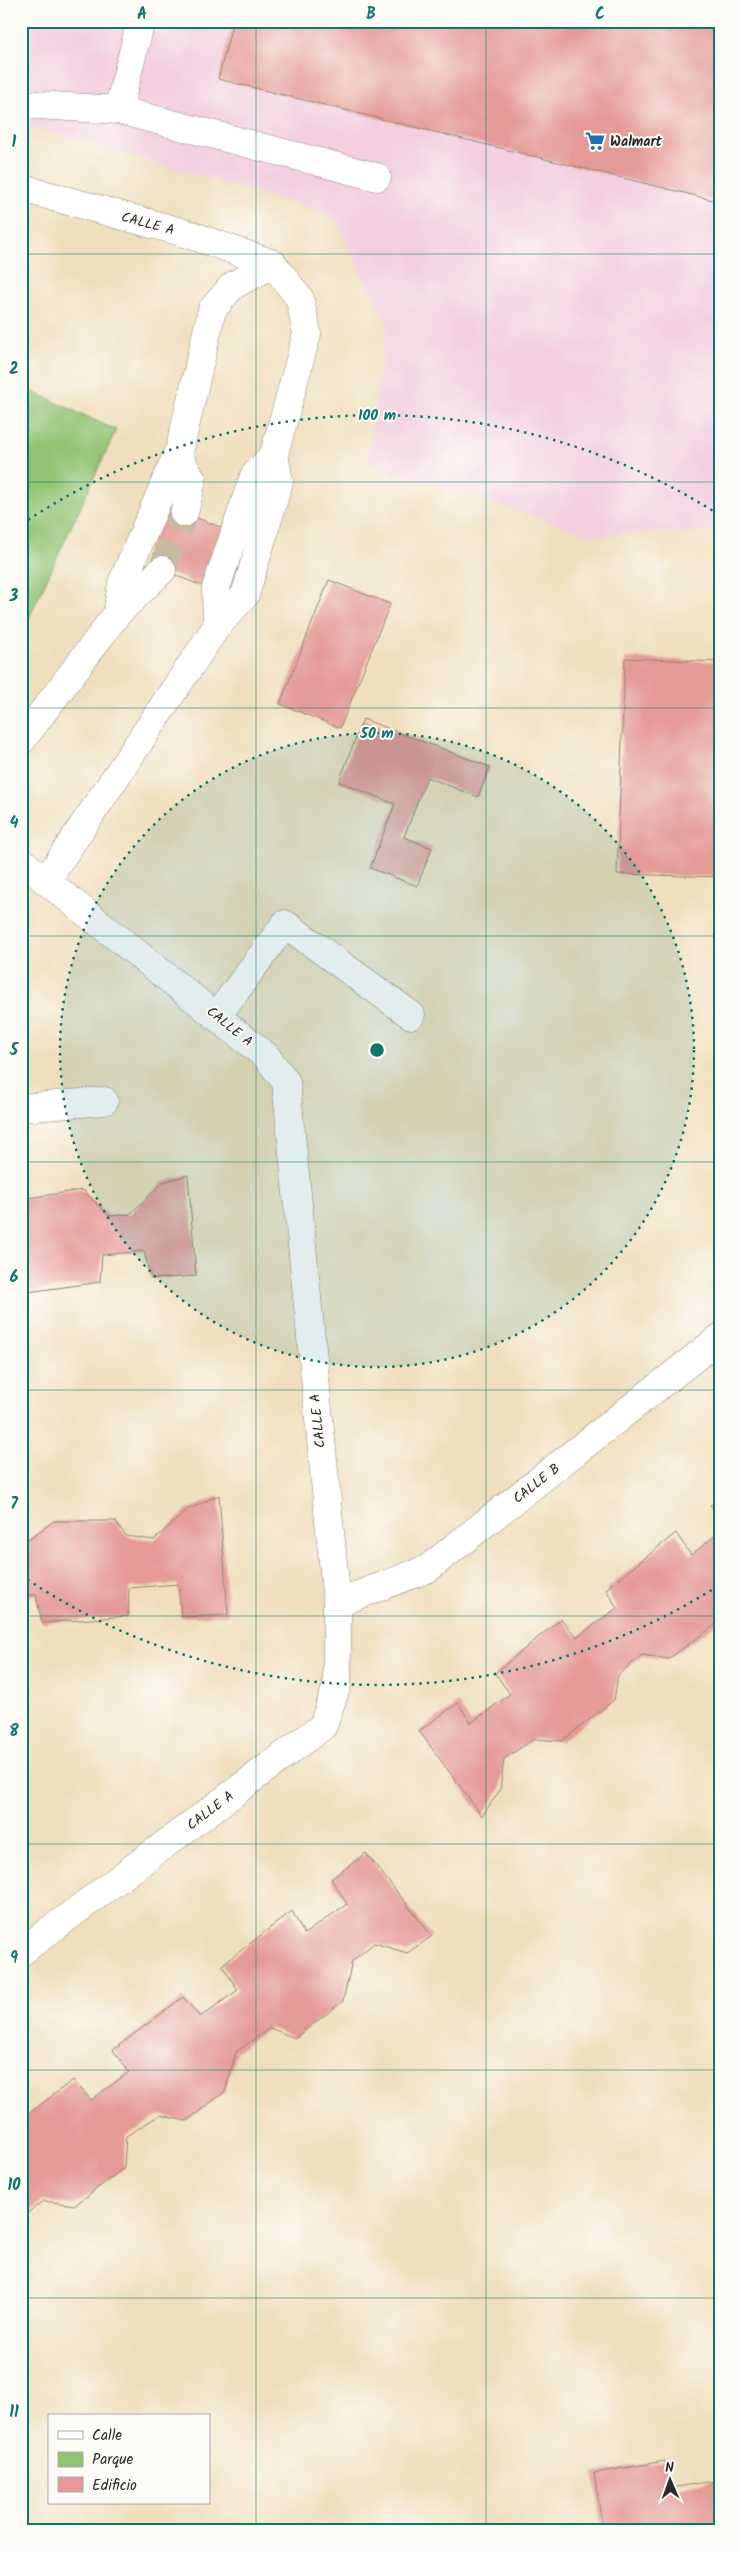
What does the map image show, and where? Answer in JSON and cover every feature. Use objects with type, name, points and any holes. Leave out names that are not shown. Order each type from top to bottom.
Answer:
[{"type":"street","points":[[118,110],[141,21]]},
{"type":"street","points":[[21,104],[118,110],[377,177]]},
{"type":"street","name":"CALLE A","points":[[21,188],[185,233],[273,264]]},
{"type":"street","points":[[46,881],[217,626],[245,595],[279,482],[274,454],[307,334],[300,299],[273,264],[232,286],[212,310],[177,454],[122,582],[117,614]]},
{"type":"street","points":[[177,454],[192,480],[184,513]]},
{"type":"street","points":[[21,742],[117,614],[162,570]]},
{"type":"street","name":"CALLE A","points":[[21,861],[266,1056],[286,1082],[316,1414],[337,1603],[338,1685],[323,1726],[21,1952]]},
{"type":"street","points":[[217,1016],[285,924],[411,1015]]},
{"type":"street","points":[[21,1108],[104,1101]]},
{"type":"street","name":"CALLE B","points":[[337,1603],[427,1569],[721,1337]]},
{"type":"shaded area","points":[[21,21],[721,21],[721,531],[589,535],[367,462],[387,324],[333,215],[21,124]]},
{"type":"green space","points":[[21,386],[116,430],[21,635]]},
{"type":"building","name":"Walmart","points":[[233,21],[721,21],[721,202],[218,79]]},
{"type":"building","points":[[165,505],[230,531],[208,588],[143,563]]},
{"type":"building","points":[[329,580],[390,604],[340,728],[280,704]]},
{"type":"building","points":[[625,658],[721,662],[721,877],[617,874]]},
{"type":"building","points":[[363,719],[490,767],[478,797],[427,777],[404,837],[432,848],[417,886],[370,868],[395,804],[339,782]]},
{"type":"building","points":[[188,1175],[196,1276],[151,1279],[144,1251],[102,1255],[100,1282],[21,1293],[21,1203],[27,1198],[83,1190],[109,1216],[130,1214],[163,1182]]},
{"type":"building","points":[[219,1495],[228,1615],[181,1617],[178,1584],[129,1588],[128,1616],[42,1623],[36,1595],[21,1596],[21,1544],[54,1521],[115,1521],[126,1536],[154,1540],[187,1510]]},
{"type":"building","points":[[721,1497],[721,1519],[710,1505]]},
{"type":"building","points":[[721,1531],[721,1621],[668,1659],[642,1655],[618,1675],[614,1700],[562,1741],[534,1739],[504,1759],[500,1790],[482,1816],[419,1731],[458,1703],[471,1723],[510,1694],[495,1673],[561,1619],[577,1637],[617,1608],[606,1589],[676,1533],[691,1555]]},
{"type":"building","points":[[366,1853],[432,1936],[407,1953],[374,1943],[352,1961],[343,2001],[295,2038],[270,2028],[236,2052],[225,2092],[186,2121],[160,2115],[126,2136],[124,2168],[75,2205],[43,2201],[21,2218],[21,2119],[73,2080],[91,2100],[129,2072],[113,2050],[183,1997],[200,2017],[238,1990],[222,1965],[292,1911],[304,1934],[347,1904],[331,1879]]},
{"type":"building","points":[[665,2461],[670,2488],[721,2480],[721,2531],[603,2531],[594,2473]]},
{"type":"tunnel","points":[[162,570],[184,513]]},
{"type":"place","name":"Walmart","points":[[595,141]]}]
